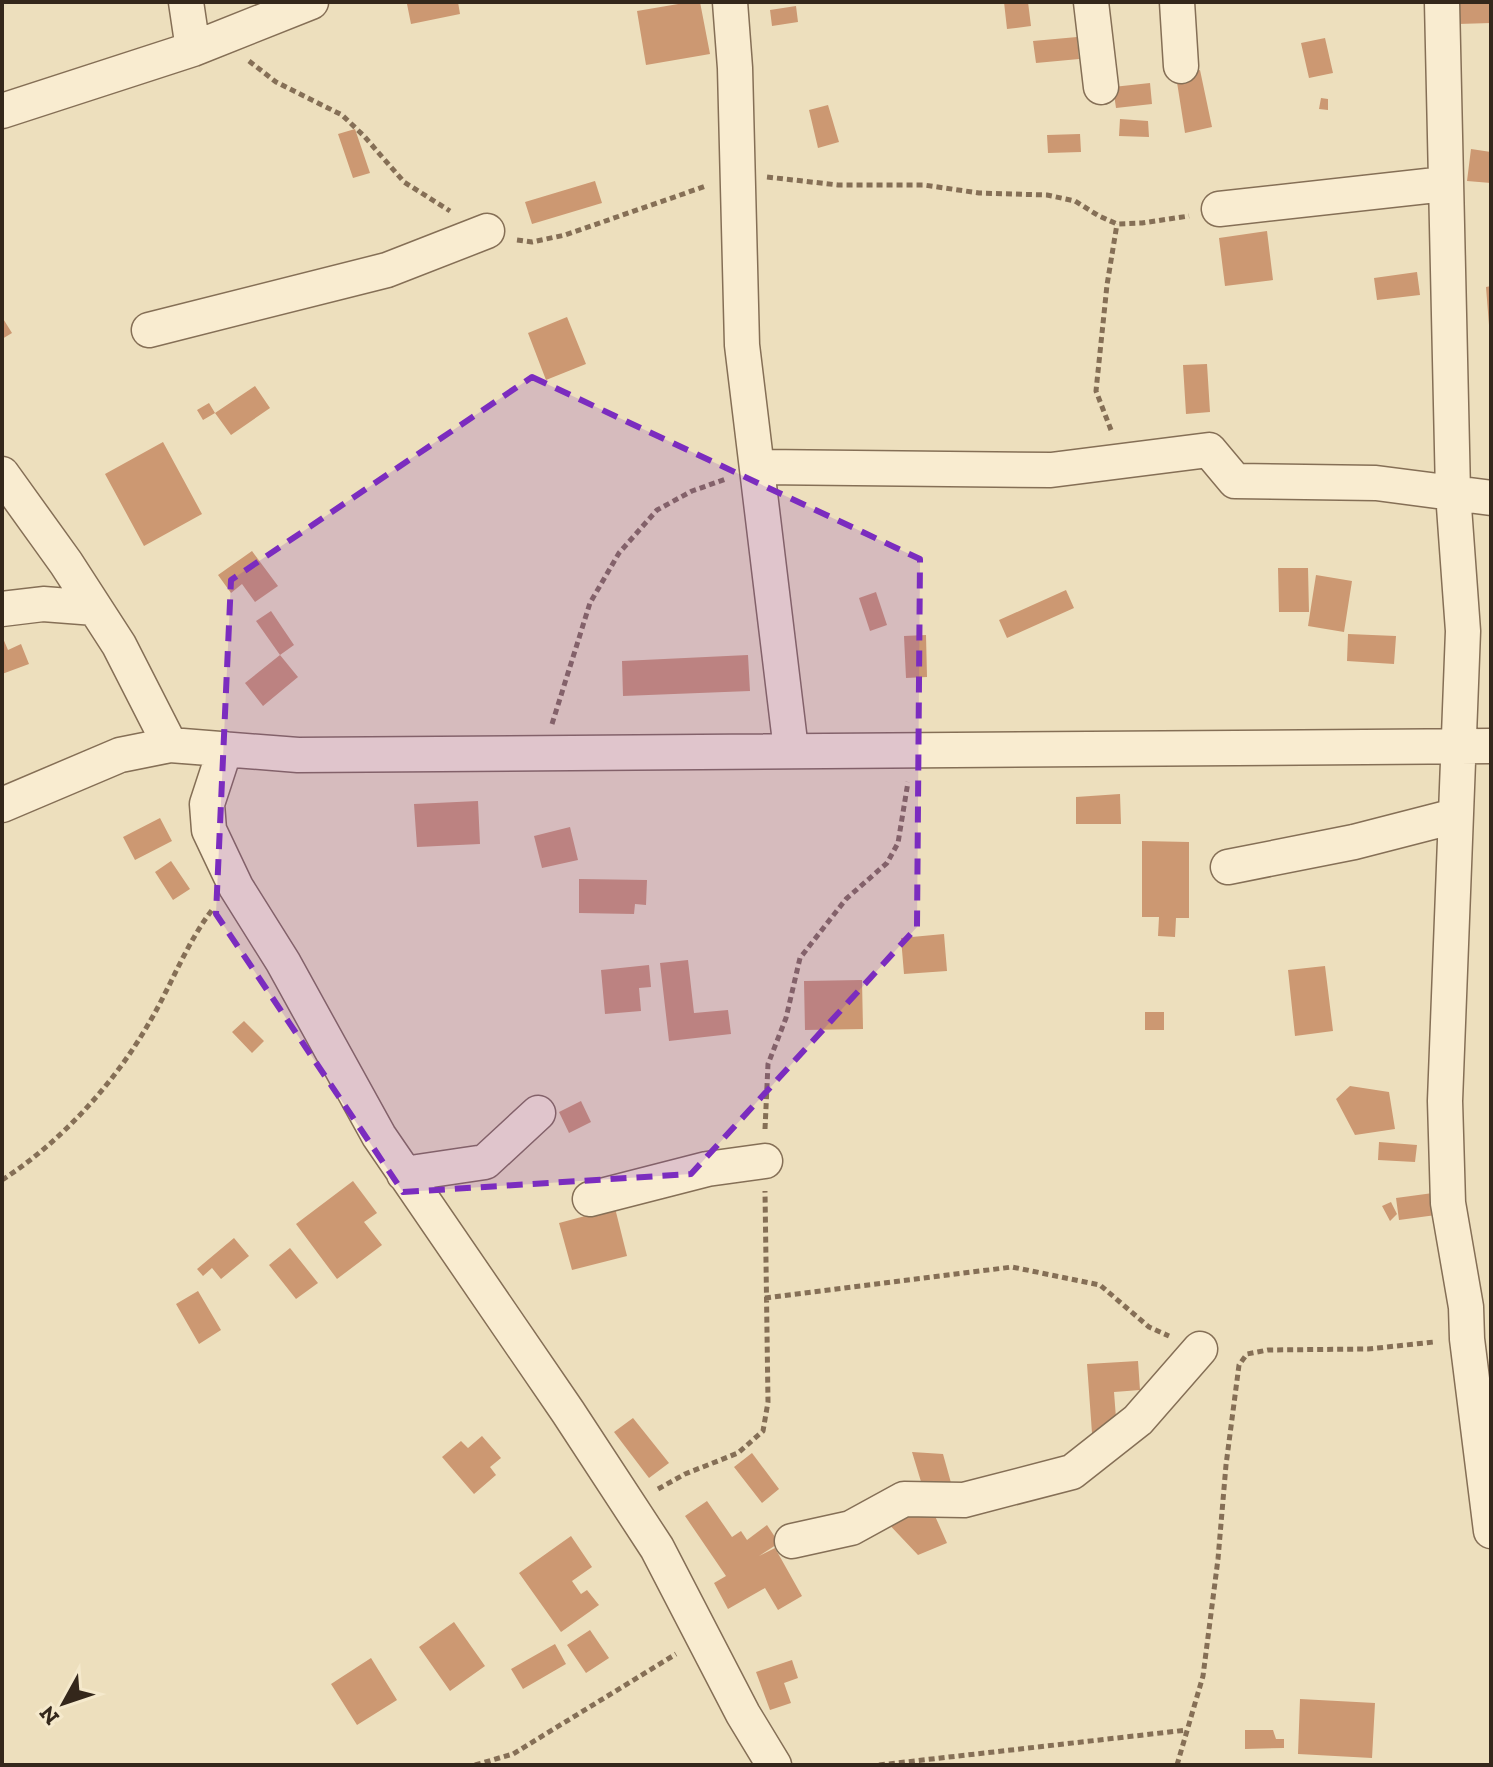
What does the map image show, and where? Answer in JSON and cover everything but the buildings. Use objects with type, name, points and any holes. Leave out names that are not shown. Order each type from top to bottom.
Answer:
[{"type":"street","points":[[186,2],[206,44]]},
{"type":"street","points":[[2,111],[206,44],[311,2]]},
{"type":"street","points":[[730,2],[735,68],[742,345],[791,750]]},
{"type":"street","points":[[1091,2],[1101,87]]},
{"type":"street","points":[[1177,2],[1181,66]]},
{"type":"street","points":[[1442,2],[1453,493],[1463,631],[1445,1101],[1448,1203],[1466,1307],[1467,1339],[1491,1531]]},
{"type":"street","points":[[1219,209],[1445,184]]},
{"type":"street","points":[[149,330],[387,270],[487,231]]},
{"type":"street","points":[[757,467],[1051,470],[1209,450],[1235,481],[1376,483],[1491,498]]},
{"type":"street","points":[[2,474],[119,645],[170,745]]},
{"type":"street","points":[[2,609],[43,604],[95,608]]},
{"type":"street","points":[[2,805],[120,755],[170,745],[298,755],[1491,746]]},
{"type":"street","points":[[225,749],[207,804],[209,830],[233,882],[283,962],[379,1136],[657,1548],[743,1714],[774,1765]]},
{"type":"street","points":[[1228,867],[1354,842],[1455,816]]},
{"type":"street","points":[[404,1174],[485,1162],[538,1113]]},
{"type":"street","points":[[590,1199],[707,1169],[765,1161]]},
{"type":"street","points":[[792,1541],[851,1528],[904,1499],[964,1500],[1072,1472],[1138,1420],[1200,1349]]},
{"type":"path","points":[[206,44],[342,115],[404,182],[457,216],[487,231],[519,241],[545,241],[672,196],[738,177],[838,185],[924,185],[979,193],[1047,195],[1075,201],[1117,224],[1173,220],[1219,209]]},
{"type":"path","points":[[1117,224],[1096,391],[1123,459]]},
{"type":"path","points":[[546,752],[557,703],[590,603],[619,553],[657,510],[692,491],[757,467]]},
{"type":"path","points":[[2,1180],[28,1163],[85,1109],[122,1063],[148,1025],[207,916],[233,882]]},
{"type":"path","points":[[765,1298],[1012,1267],[1100,1285],[1149,1327],[1200,1349],[1247,1354],[1268,1350],[1368,1349],[1467,1339]]},
{"type":"path","points":[[1177,1765],[1203,1676],[1235,1393],[1239,1365],[1247,1354]]},
{"type":"path","points":[[475,1765],[513,1754],[704,1637]]},
{"type":"path","points":[[879,1765],[1187,1730]]},
{"type":"highlighted area","points":[[532,377],[920,559],[917,927],[691,1174],[403,1192],[216,914],[231,580]]}]
